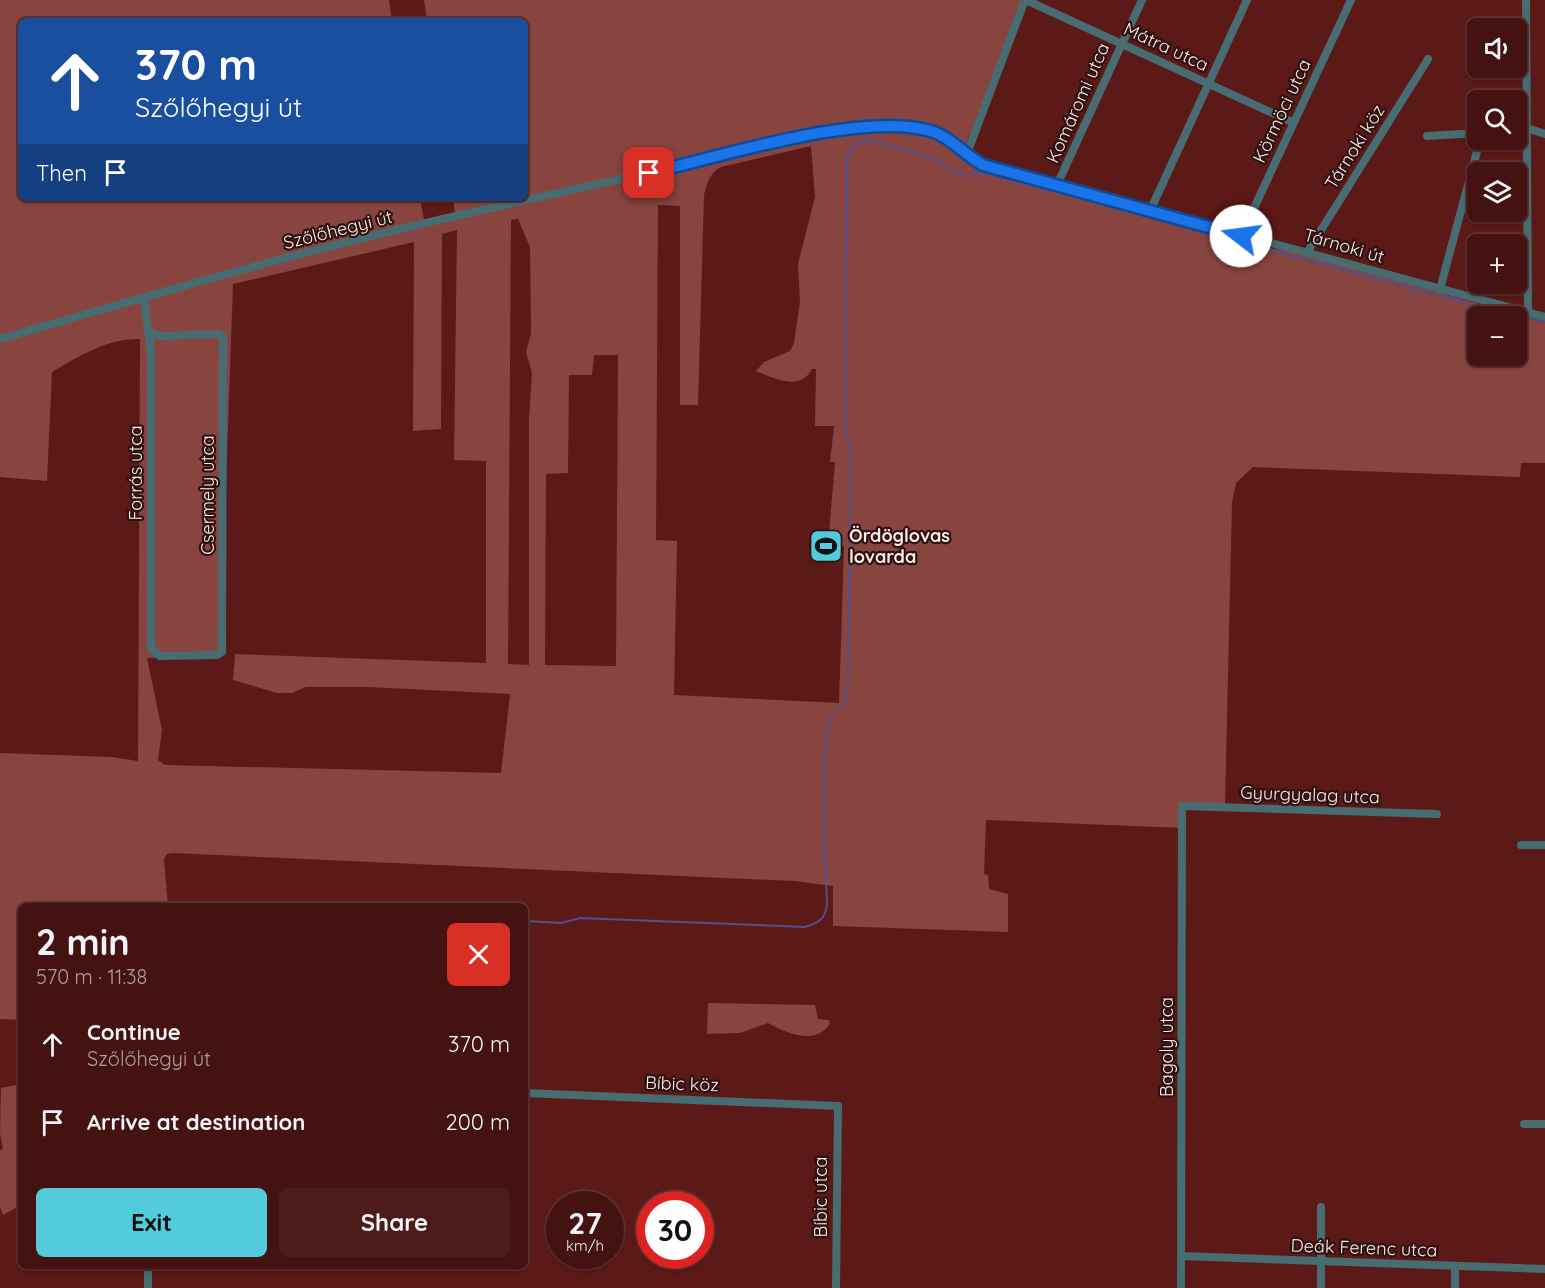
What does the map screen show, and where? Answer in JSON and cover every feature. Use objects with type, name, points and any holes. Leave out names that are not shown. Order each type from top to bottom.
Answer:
[{"type":"street","name":"Mátra utca","points":[[1026,0],[1292,122]]},
{"type":"street","points":[[966,156],[1026,0]]},
{"type":"street","name":"Komáromi utca","points":[[1057,185],[1142,0]]},
{"type":"street","points":[[1150,211],[1247,0]]},
{"type":"street","name":"Körmöci utca","points":[[1241,236],[1292,122],[1351,0]]},
{"type":"street","points":[[1526,0],[1527,90]]},
{"type":"street","name":"Tárnoki köz","points":[[1308,251],[1428,59]]},
{"type":"street","name":"Tárnoki út","points":[[863,128],[917,129],[933,132],[955,144],[966,156],[983,165],[1241,236],[1308,251],[1545,317]]},
{"type":"street","name":"Szőlőhegyi út","points":[[528,199],[806,136],[863,128]]},
{"type":"street","points":[[1528,313],[1527,128],[1545,134]]},
{"type":"street","points":[[1426,136],[1467,134]]},
{"type":"street","points":[[1440,289],[1477,150]]},
{"type":"street","name":"Szőlőhegyi út","points":[[0,339],[257,265],[521,201]]},
{"type":"street","name":"Forrás utca","points":[[144,298],[150,332],[151,649]]},
{"type":"street","name":"Csermely utca","points":[[150,332],[164,336],[219,334],[223,337],[222,652],[217,655],[160,656],[151,649]]},
{"type":"street","name":"Gyurgyalag utca","points":[[1182,806],[1437,814]]},
{"type":"street","name":"Bagoly utca","points":[[1181,1288],[1182,806]]},
{"type":"street","points":[[1521,845],[1545,845]]},
{"type":"street","name":"Bíbic köz","points":[[528,1093],[838,1106]]},
{"type":"street","name":"Bíbic utca","points":[[836,1288],[838,1106]]},
{"type":"street","points":[[1524,1124],[1545,1124]]},
{"type":"street","points":[[1321,1207],[1321,1288]]},
{"type":"street","name":"Deák Ferenc utca","points":[[1182,1256],[1545,1269]]},
{"type":"street","points":[[1455,1266],[1455,1288]]},
{"type":"street","points":[[148,1272],[148,1288]]},
{"type":"shaded area","points":[[0,0],[389,0],[392,18],[18,18],[18,201],[421,201],[424,220],[455,213],[453,201],[528,201],[528,18],[427,18],[424,0],[1025,0],[962,153],[978,163],[1166,218],[1217,238],[1309,255],[1486,306],[1467,306],[1467,366],[1527,366],[1527,318],[1545,323],[1545,463],[1521,463],[1520,477],[1253,467],[1236,483],[1232,503],[1225,805],[1185,807],[1184,828],[986,820],[984,874],[988,875],[989,889],[1008,894],[1008,932],[833,926],[833,886],[794,881],[172,853],[167,854],[164,859],[168,903],[18,903],[18,1020],[0,1019],[0,753],[112,757],[138,761],[140,339],[128,339],[105,345],[83,354],[52,372],[47,481],[0,477]],"holes":[[[811,146],[815,197],[798,264],[800,302],[794,343],[790,351],[764,362],[756,371],[778,380],[794,382],[807,376],[812,369],[816,369],[815,426],[834,426],[830,462],[835,462],[829,533],[830,542],[844,546],[839,703],[674,695],[677,541],[656,540],[658,205],[680,206],[680,405],[698,405],[704,195],[709,178],[721,167]],[[518,219],[530,247],[531,333],[526,352],[532,373],[529,417],[529,665],[508,664],[511,220]],[[457,230],[454,460],[486,461],[486,663],[235,654],[233,680],[277,693],[292,693],[306,687],[368,687],[510,694],[501,773],[165,765],[158,760],[162,730],[147,658],[220,657],[233,284],[414,242],[413,431],[441,429],[442,234]],[[594,355],[618,355],[616,666],[545,665],[546,474],[568,473],[569,375],[592,375]]]},
{"type":"shaded area","points":[[708,1003],[815,1005],[818,1019],[829,1020],[830,1024],[817,1035],[809,1036],[792,1034],[768,1023],[740,1033],[707,1034]]},
{"type":"shaded area","points":[[18,1085],[18,1207],[3,1215],[0,1207],[0,1150],[3,1149],[0,1133],[1,1088]]},
{"type":"waterway","points":[[848,673],[851,452],[845,427],[847,159],[851,149],[857,143],[863,140],[899,148],[933,159],[962,175],[985,173],[1436,295]]},
{"type":"waterway","points":[[1439,296],[1506,315],[1514,313],[1545,322]]},
{"type":"waterway","points":[[838,709],[847,699],[848,680]]},
{"type":"waterway","points":[[528,921],[561,923],[580,918],[805,927],[818,922],[825,913],[827,904],[824,775],[828,727],[834,713]]},
{"type":"place","name":"Ördöglovas lovarda","points":[[826,546]]},
{"type":"route","points":[[649,173],[806,136],[863,128],[917,129],[945,137],[966,156],[983,165],[1241,236]]}]
